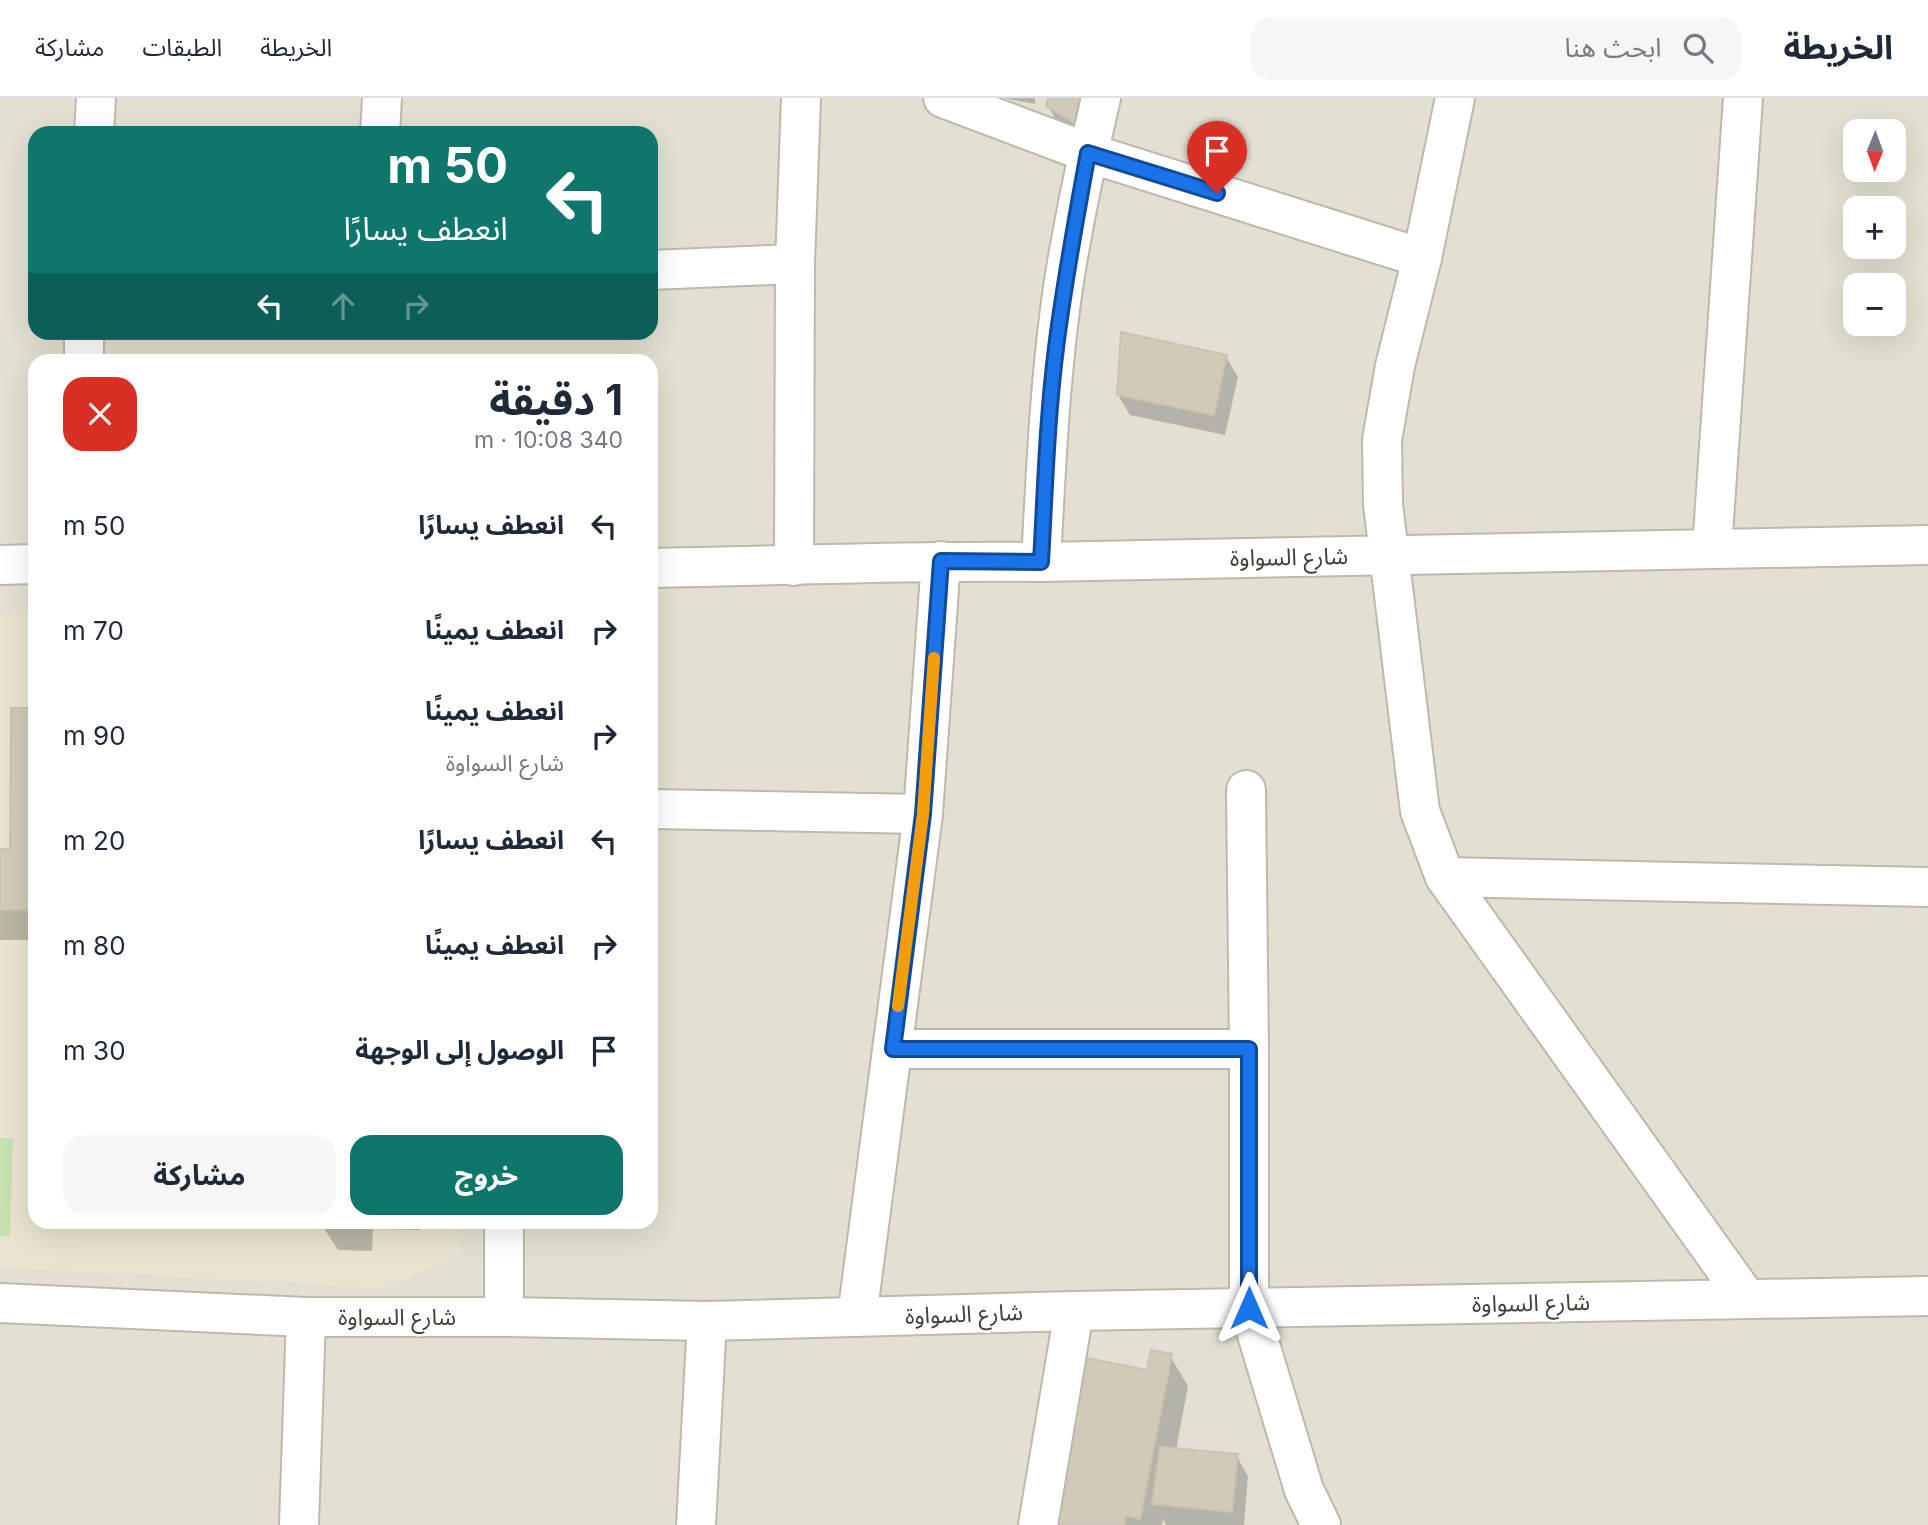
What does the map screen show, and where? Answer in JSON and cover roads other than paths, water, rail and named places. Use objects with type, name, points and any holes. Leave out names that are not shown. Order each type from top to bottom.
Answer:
[{"type":"street","points":[[94,126],[96,98]]},
{"type":"street","points":[[380,126],[382,98]]},
{"type":"street","points":[[794,566],[795,264],[801,98]]},
{"type":"street","points":[[943,98],[1088,153],[1422,258]]},
{"type":"street","points":[[1041,562],[1047,443],[1064,281],[1101,98]]},
{"type":"street","points":[[1455,98],[1422,258],[1395,366],[1382,440],[1383,504],[1420,811],[1445,877],[1747,1299]]},
{"type":"street","points":[[1712,549],[1743,98]]},
{"type":"street","points":[[658,270],[795,264]]},
{"type":"street","name":"شارع السواوة","points":[[658,568],[1928,545]]},
{"type":"street","points":[[857,1317],[923,814],[941,561]]},
{"type":"street","points":[[0,565],[28,564]]},
{"type":"street","points":[[1246,790],[1249,1308],[1304,1490],[1321,1525]]},
{"type":"street","points":[[658,808],[923,814]]},
{"type":"street","points":[[1445,877],[1928,887]]},
{"type":"street","points":[[893,1049],[1249,1049]]},
{"type":"street","points":[[504,1229],[504,1317]]},
{"type":"street","name":"شارع السواوة","points":[[0,1303],[306,1317],[707,1321],[1074,1311],[1928,1296]]},
{"type":"street","points":[[1038,1525],[1074,1311]]},
{"type":"street","points":[[299,1525],[306,1317]]},
{"type":"street","points":[[696,1525],[707,1321]]}]
